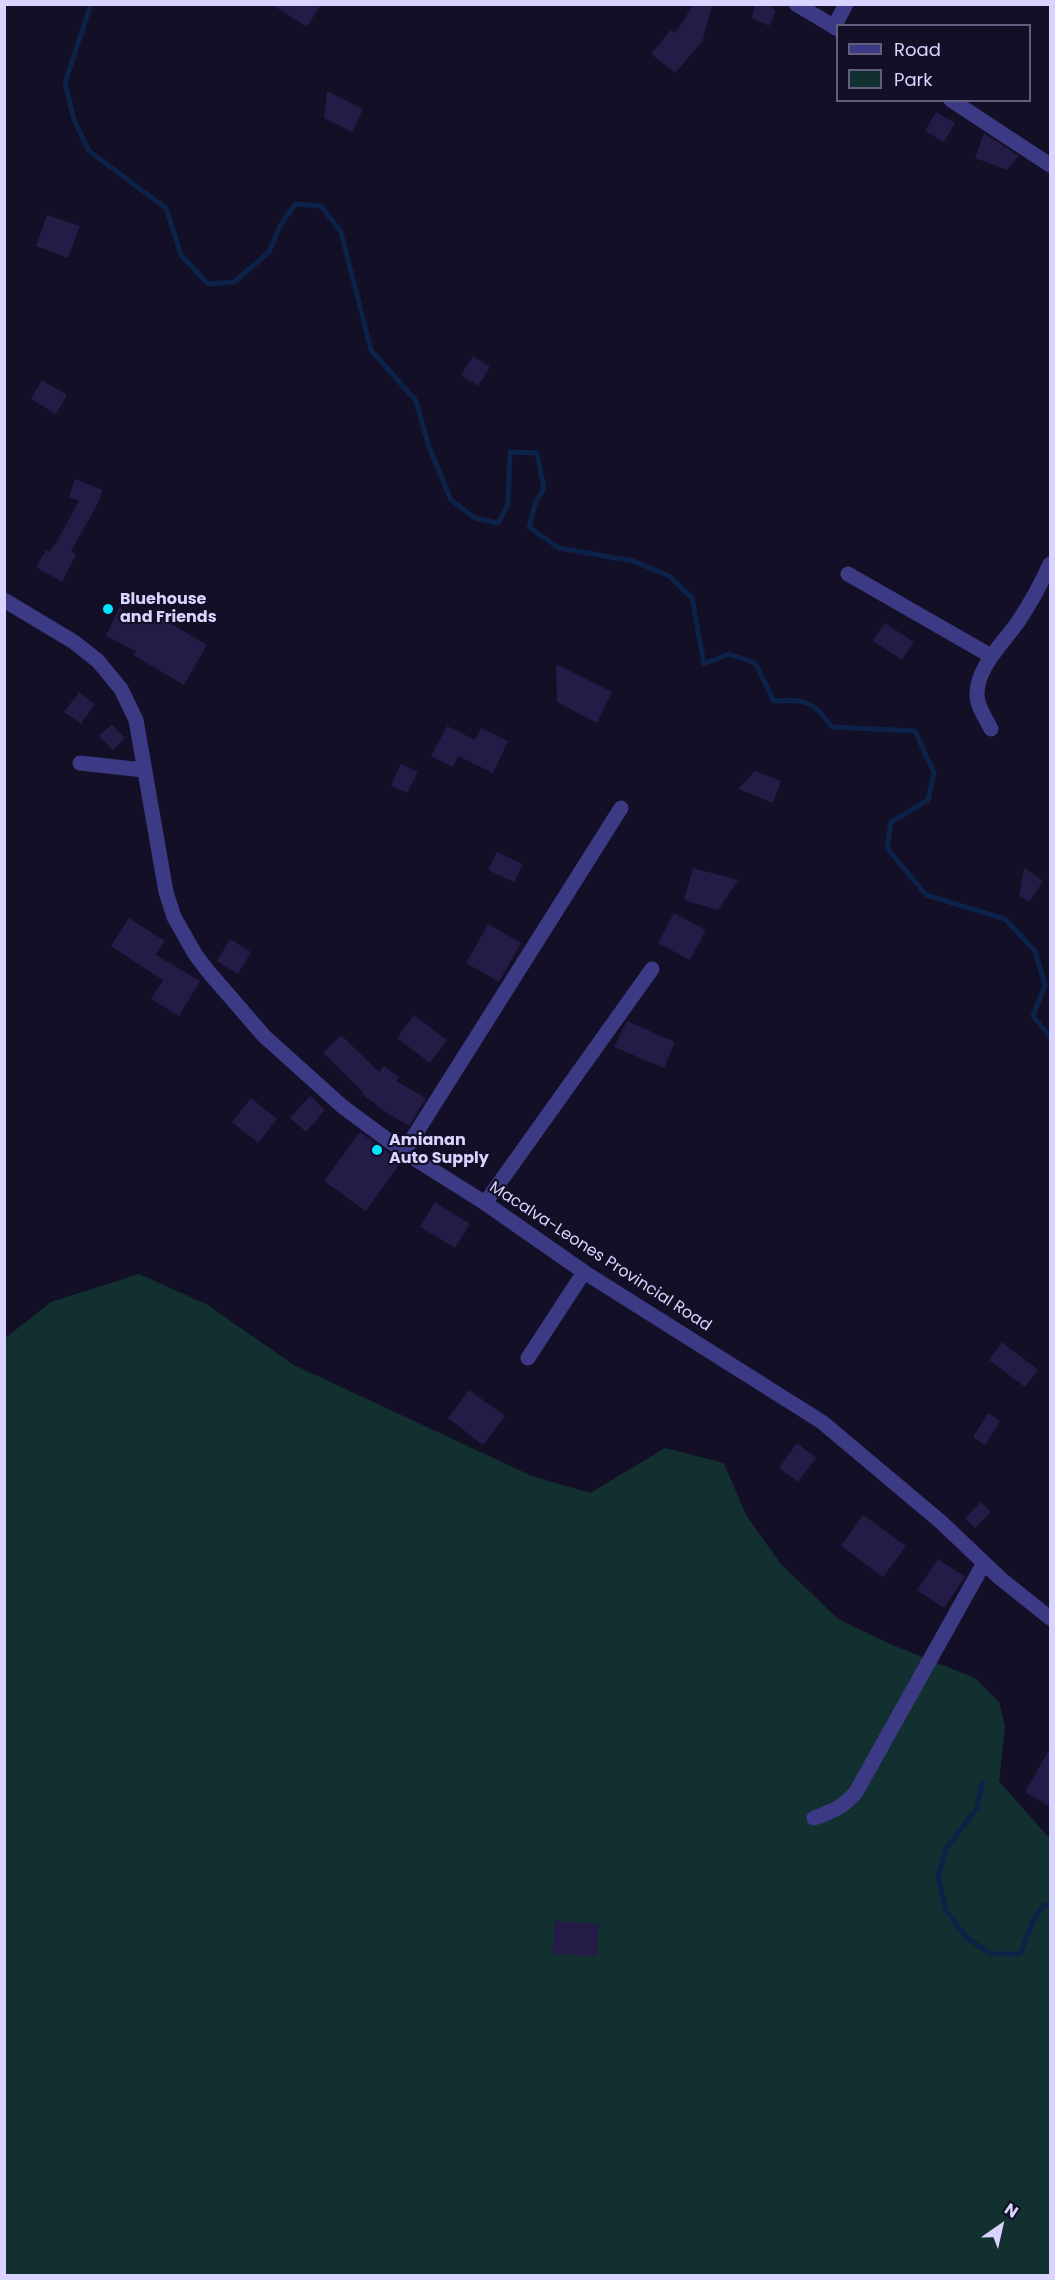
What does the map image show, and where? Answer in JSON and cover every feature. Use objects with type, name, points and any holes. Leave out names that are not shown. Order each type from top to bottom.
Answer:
[{"type":"street","points":[[796,4],[836,28]]},
{"type":"street","points":[[838,24],[846,4]]},
{"type":"street","points":[[954,102],[1050,165]]},
{"type":"street","points":[[991,729],[977,701],[976,692],[991,656],[1018,622],[1050,564]]},
{"type":"street","points":[[848,574],[991,656]]},
{"type":"street","name":"Macalva-Leones Provincial Road","points":[[4,600],[74,642],[98,661],[112,675],[121,689],[135,720],[170,904],[195,954],[264,1036],[343,1107],[404,1152],[485,1203],[584,1272],[822,1422],[933,1515],[984,1563],[1050,1618]]},
{"type":"street","points":[[80,763],[143,770]]},
{"type":"street","points":[[404,1152],[621,808]]},
{"type":"street","points":[[485,1203],[652,969]]},
{"type":"street","points":[[528,1358],[584,1272]]},
{"type":"street","points":[[814,1818],[836,1810],[848,1802],[856,1792],[984,1563]]},
{"type":"green space","points":[[139,1274],[206,1304],[294,1365],[532,1476],[590,1493],[665,1448],[724,1463],[746,1515],[780,1563],[838,1619],[890,1644],[975,1678],[999,1702],[1005,1727],[999,1781],[1050,1839],[1050,2275],[5,2276],[4,1339],[51,1302]]},
{"type":"building","points":[[271,4],[321,4],[307,27]]},
{"type":"building","points":[[694,4],[712,4],[703,40],[675,73],[651,54],[671,30],[675,33]]},
{"type":"building","points":[[755,4],[767,4],[776,11],[769,26],[752,18]]},
{"type":"building","points":[[327,91],[363,109],[352,132],[324,118]]},
{"type":"building","points":[[936,112],[955,123],[944,142],[925,131]]},
{"type":"building","points":[[984,133],[1019,156],[1007,170],[975,158]]},
{"type":"building","points":[[47,215],[80,226],[68,258],[36,246]]},
{"type":"building","points":[[473,356],[490,367],[478,386],[461,375]]},
{"type":"building","points":[[42,380],[67,395],[56,414],[31,399]]},
{"type":"building","points":[[75,479],[103,490],[71,551],[76,554],[62,582],[36,567],[46,550],[49,552],[56,543],[79,501],[69,497]]},
{"type":"building","points":[[119,608],[151,624],[156,615],[207,645],[184,685],[133,655],[136,651],[106,636]]},
{"type":"building","points":[[885,623],[914,642],[902,660],[873,641]]},
{"type":"building","points":[[556,664],[612,692],[597,723],[557,702]]},
{"type":"building","points":[[79,692],[95,704],[81,724],[64,712]]},
{"type":"building","points":[[112,724],[125,738],[113,750],[99,736]]},
{"type":"building","points":[[447,726],[475,740],[481,728],[508,741],[493,773],[458,756],[453,767],[431,756]]},
{"type":"building","points":[[401,764],[418,772],[407,793],[391,785]]},
{"type":"building","points":[[755,771],[781,781],[773,803],[738,789]]},
{"type":"building","points":[[497,852],[523,864],[514,882],[488,870]]},
{"type":"building","points":[[693,868],[738,880],[718,910],[684,900]]},
{"type":"building","points":[[1024,868],[1043,881],[1029,902],[1019,896]]},
{"type":"building","points":[[674,913],[706,930],[690,960],[658,943]]},
{"type":"building","points":[[129,918],[165,941],[156,955],[200,981],[179,1016],[151,999],[163,980],[111,946]]},
{"type":"building","points":[[488,924],[521,943],[499,982],[466,963]]},
{"type":"building","points":[[230,939],[251,952],[238,974],[217,961]]},
{"type":"building","points":[[414,1015],[447,1040],[430,1063],[397,1038]]},
{"type":"building","points":[[627,1021],[675,1042],[664,1068],[614,1047]]},
{"type":"building","points":[[341,1035],[379,1072],[384,1066],[399,1077],[396,1081],[426,1098],[409,1126],[362,1094],[363,1092],[323,1053]]},
{"type":"building","points":[[310,1096],[325,1110],[306,1132],[290,1118]]},
{"type":"building","points":[[251,1098],[277,1119],[258,1143],[232,1122]]},
{"type":"building","points":[[360,1132],[401,1162],[366,1211],[324,1181]]},
{"type":"building","points":[[435,1202],[470,1224],[455,1248],[420,1227]]},
{"type":"building","points":[[1002,1342],[1038,1370],[1025,1387],[989,1360]]},
{"type":"building","points":[[469,1390],[505,1416],[483,1445],[448,1418]]},
{"type":"building","points":[[988,1413],[1000,1421],[985,1445],[973,1437]]},
{"type":"building","points":[[797,1443],[816,1458],[798,1482],[779,1468]]},
{"type":"building","points":[[981,1502],[991,1512],[975,1528],[965,1518]]},
{"type":"building","points":[[863,1515],[906,1546],[883,1577],[841,1546]]},
{"type":"building","points":[[938,1559],[965,1577],[944,1608],[917,1590]]},
{"type":"building","points":[[1050,1748],[1050,1807],[1025,1792]]},
{"type":"building","points":[[554,1921],[599,1924],[597,1956],[553,1954]]},
{"type":"waterway","points":[[91,4],[65,83],[74,120],[89,151],[166,208],[181,255],[208,284],[234,282],[269,252],[280,226],[295,204],[321,206],[341,232],[371,350],[416,401],[429,447],[451,500],[475,518],[498,523],[508,504],[510,452],[537,453],[544,489],[536,501],[529,527],[559,548],[633,561],[669,576],[692,598],[704,664],[729,654],[755,663],[774,701],[808,703],[832,727],[915,731],[934,773],[928,800],[891,822],[887,848],[926,895],[1005,919],[1035,951],[1045,985],[1033,1016],[1050,1036]]},
{"type":"waterway","points":[[982,1783],[977,1808],[946,1849],[938,1877],[946,1910],[967,1938],[991,1954],[1020,1954],[1033,1921],[1043,1906],[1050,1904]]},
{"type":"place","name":"Bluehouse and Friends","points":[[108,609]]},
{"type":"place","name":"Amianan Auto Supply","points":[[377,1150]]}]
